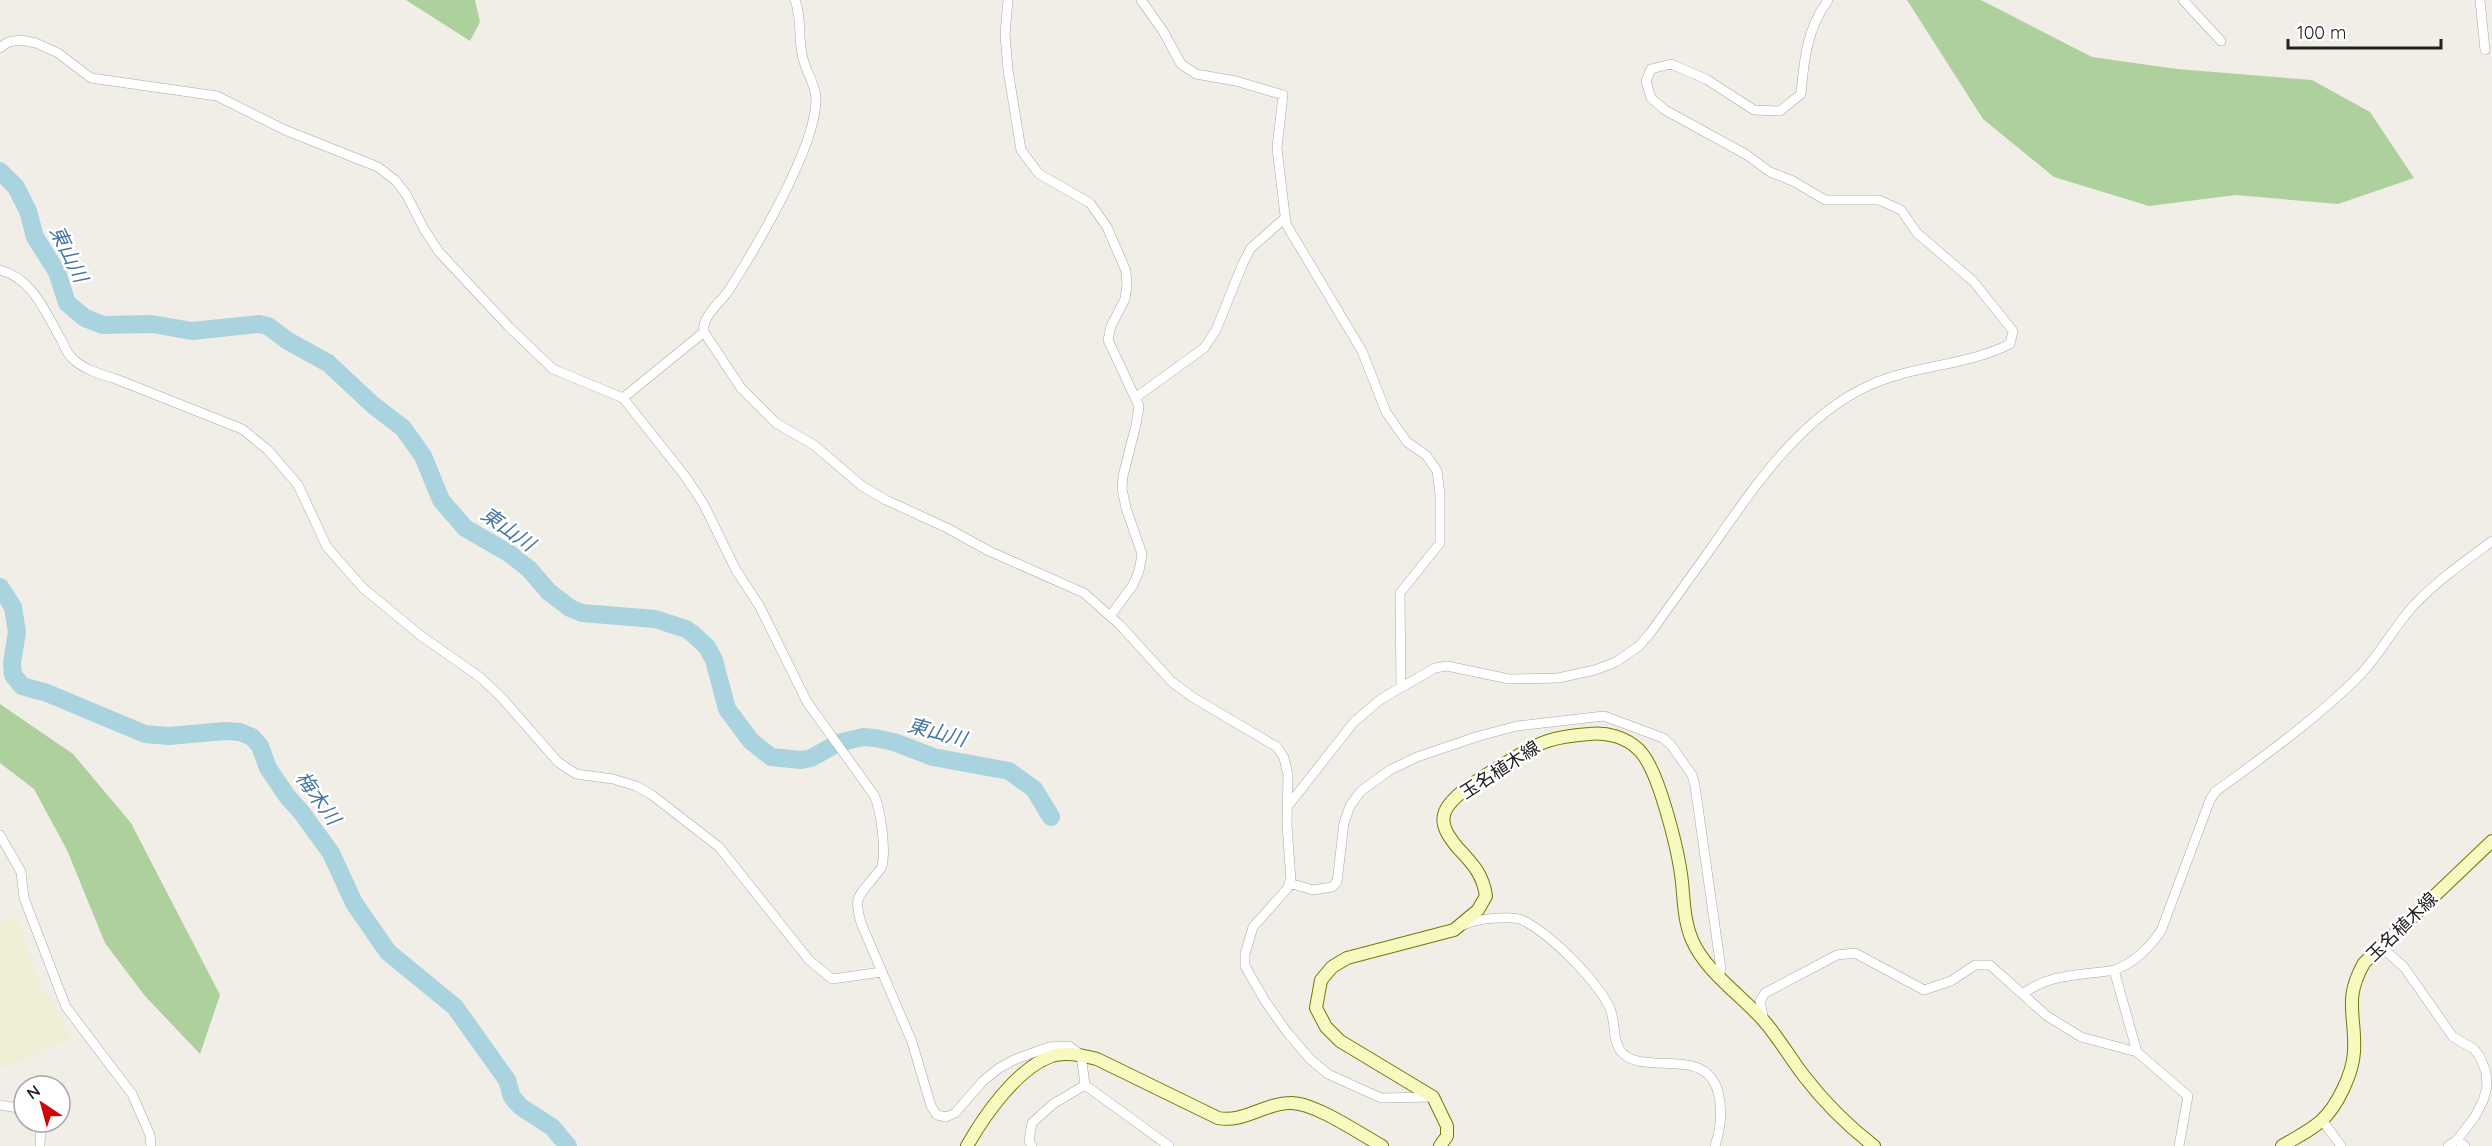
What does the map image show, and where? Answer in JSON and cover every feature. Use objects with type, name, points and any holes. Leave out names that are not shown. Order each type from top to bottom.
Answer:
[{"type":"main road","name":"玉名植木線","points":[[1432,1096],[1340,1041],[1326,1027],[1317,1008],[1317,994],[1321,980],[1332,967],[1347,958],[1454,930],[1478,910],[1486,896],[1484,880],[1479,870],[1451,839],[1444,827],[1444,814],[1451,803],[1478,781],[1530,748],[1556,736],[1598,733],[1621,737],[1640,750],[1655,778],[1674,836],[1682,881],[1685,919],[1693,942],[1719,977],[1764,1021],[1805,1077],[1853,1130],[1874,1146]]},
{"type":"main road","name":"玉名植木線","points":[[2282,1146],[2322,1120],[2344,1089],[2352,1069],[2354,1052],[2350,999],[2354,981],[2364,963],[2492,841]]},
{"type":"main road","points":[[967,1146],[982,1119],[1010,1086],[1052,1056],[1081,1055],[1097,1059],[1218,1118],[1230,1120],[1289,1102],[1308,1104],[1382,1146]]},
{"type":"main road","points":[[1432,1096],[1447,1126],[1447,1136],[1440,1146]]},
{"type":"street","points":[[795,0],[800,13],[802,55],[816,98],[809,131],[797,164],[770,219],[742,268],[705,321],[704,332],[741,388],[765,414],[786,430],[814,445],[862,486],[989,551],[1084,593],[1111,615],[1172,682],[1194,698],[1276,747],[1286,765],[1291,871],[1286,890],[1253,927],[1245,954],[1245,966],[1265,1001],[1301,1050],[1328,1074],[1381,1098],[1432,1096]]},
{"type":"street","points":[[1008,0],[1006,52],[1021,150],[1039,174],[1090,202],[1107,227],[1126,271],[1125,299],[1111,327],[1108,340],[1139,406],[1122,489],[1142,554],[1139,571],[1132,585],[1111,615]]},
{"type":"street","points":[[1141,0],[1163,31],[1181,63],[1196,74],[1236,81],[1283,96],[1277,148],[1286,224],[1362,351],[1386,412],[1407,442],[1426,455],[1437,471],[1440,495],[1440,543],[1400,593],[1401,687]]},
{"type":"street","points":[[1287,807],[1354,722],[1381,699],[1435,668],[1447,666],[1509,680],[1558,678],[1595,670],[1616,662],[1639,645],[1651,632],[1742,504],[1781,455],[1835,405],[1872,384],[1909,371],[1990,354],[2010,344],[2013,331],[1972,281],[1917,233],[1901,210],[1880,200],[1825,200],[1793,181],[1770,172],[1747,156],[1665,110],[1651,98],[1646,81],[1651,69],[1671,64],[1706,79],[1754,110],[1780,111],[1801,94],[1805,51],[1816,16],[1828,0]]},
{"type":"street","points":[[2183,0],[2221,41]]},
{"type":"street","points":[[2480,0],[2485,50]]},
{"type":"street","points":[[0,48],[8,42],[21,40],[36,43],[58,53],[91,78],[217,96],[285,130],[378,167],[395,180],[406,194],[424,230],[440,252],[509,327],[553,369],[623,398],[703,502],[736,570],[777,638],[807,702],[874,795],[879,806],[882,830],[882,867],[858,896],[856,904],[912,1042],[931,1106],[937,1114],[946,1117],[955,1113],[983,1081],[999,1068],[1016,1059],[1049,1047],[1069,1046],[1081,1055],[1085,1084],[1169,1146]]},
{"type":"street","points":[[1135,398],[1204,348],[1216,330],[1242,264],[1251,248],[1285,218]]},
{"type":"street","points":[[0,270],[11,273],[26,284],[37,297],[71,357],[97,374],[116,379],[242,429],[268,450],[298,485],[327,547],[363,588],[412,628],[481,678],[502,698],[558,762],[576,774],[613,779],[636,786],[705,834],[719,847],[810,960],[832,979],[882,972]]},
{"type":"street","points":[[623,398],[704,332]]},
{"type":"street","points":[[2024,993],[2039,982],[2070,975],[2114,970],[2139,955],[2153,943],[2161,932],[2215,792],[2285,740],[2355,680],[2376,659],[2398,625],[2429,590],[2492,542]]},
{"type":"street","points":[[1289,883],[1313,890],[1332,887],[1337,882],[1344,823],[1350,806],[1361,791],[1390,770],[1417,757],[1517,726],[1604,716],[1663,738],[1671,745],[1692,775],[1721,969],[1719,977]]},
{"type":"street","points":[[0,835],[21,872],[24,898],[66,1007],[132,1094],[150,1135],[151,1146]]},
{"type":"street","points":[[1454,930],[1472,920],[1512,918],[1520,919],[1548,936],[1569,956],[1611,1008],[1620,1050],[1631,1060],[1686,1065],[1707,1073],[1717,1086],[1722,1107],[1715,1146]]},
{"type":"street","points":[[2381,947],[2404,967],[2453,1037],[2474,1049],[2486,1072],[2487,1088],[2474,1118],[2461,1143],[2448,1146]]},
{"type":"street","points":[[1764,1021],[1760,1001],[1765,993],[1837,955],[1855,953],[1924,990],[1951,981],[1975,965],[1990,964],[2047,1016],[2081,1037],[2137,1052],[2188,1096],[2179,1146]]},
{"type":"street","points":[[2114,970],[2137,1052]]},
{"type":"street","points":[[1032,1146],[1029,1140],[1032,1123],[1053,1104],[1085,1084]]},
{"type":"street","points":[[2322,1120],[2341,1146]]},
{"type":"green space","points":[[406,0],[475,0],[480,22],[470,41]]},
{"type":"green space","points":[[1907,0],[1981,0],[2092,57],[2177,69],[2312,80],[2370,112],[2414,178],[2338,204],[2236,195],[2149,206],[2054,177],[1983,119]]},
{"type":"green space","points":[[0,704],[73,754],[131,823],[220,995],[200,1054],[145,996],[105,943],[67,850],[34,789],[0,763]]},
{"type":"green space","points":[[17,916],[41,991],[55,1005],[71,1039],[0,1069],[0,924]]},
{"type":"waterway","name":"東山川","points":[[0,171],[16,187],[28,211],[35,237],[57,272],[67,303],[85,318],[103,325],[152,324],[192,331],[259,324],[268,326],[288,341],[328,363],[373,405],[403,428],[423,456],[441,500],[465,528],[510,554],[529,569],[549,592],[570,608],[582,613],[655,619],[686,629],[693,634],[707,647],[714,660],[727,709],[751,741],[771,757],[801,760],[811,758],[838,743],[863,737],[894,742],[933,757],[1009,771],[1034,789],[1051,817]]},
{"type":"waterway","name":"梅木川","points":[[0,587],[13,607],[17,632],[12,663],[13,675],[22,686],[47,693],[145,734],[169,736],[224,731],[240,732],[252,737],[260,746],[268,768],[287,796],[331,853],[354,903],[388,952],[455,1007],[507,1080],[512,1097],[521,1107],[552,1127],[568,1146]]}]
